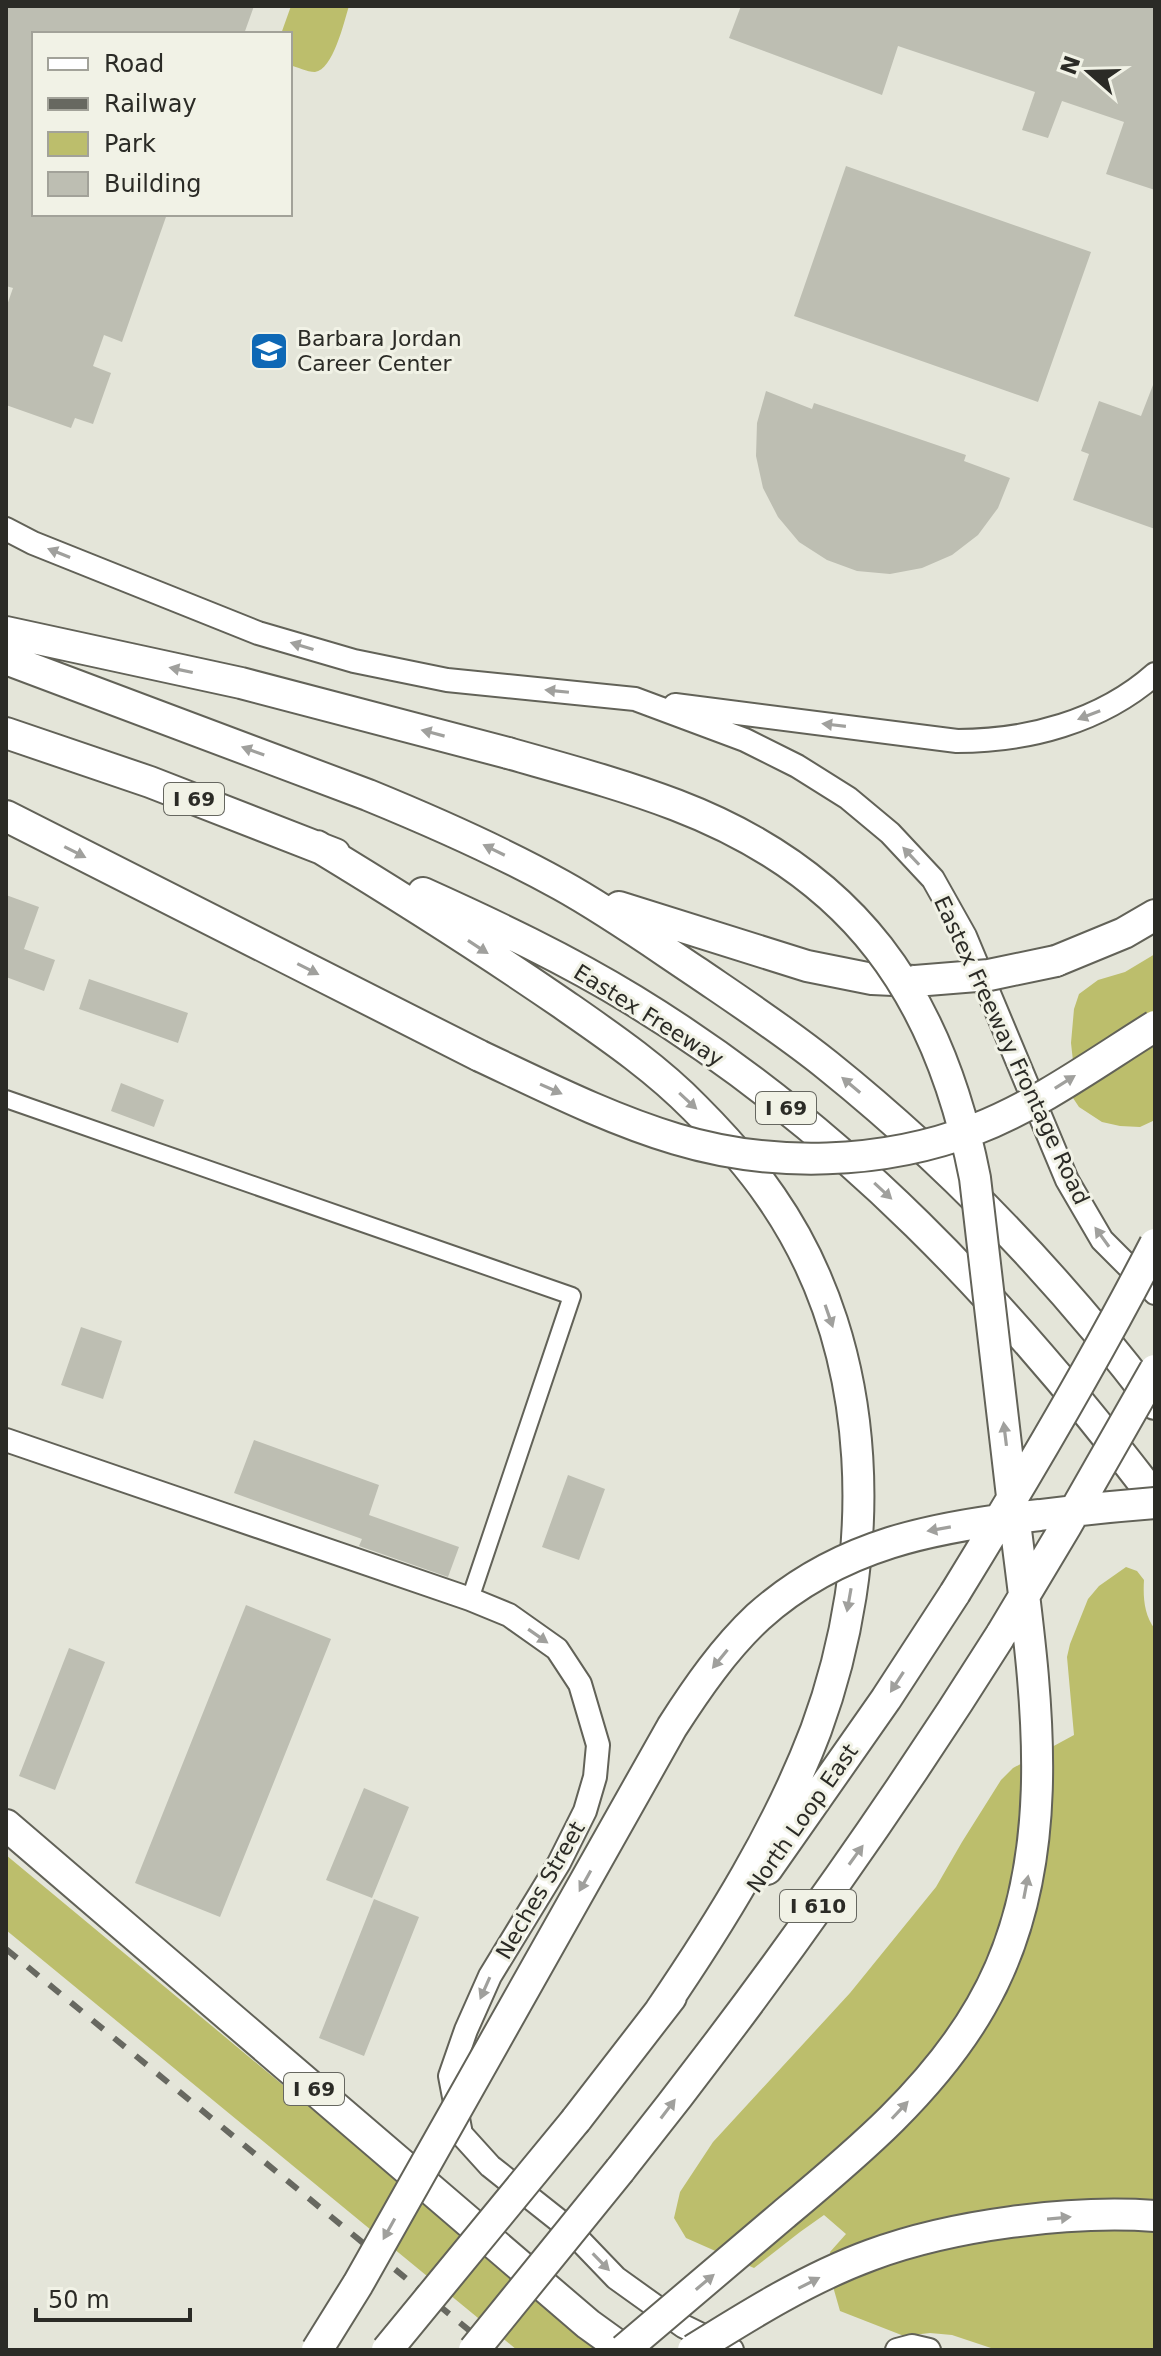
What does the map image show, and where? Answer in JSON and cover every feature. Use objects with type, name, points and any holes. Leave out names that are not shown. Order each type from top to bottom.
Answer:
[{"type":"highway","points":[[6,632],[241,683],[508,753],[619,785],[712,820],[789,862],[839,901],[863,927],[904,984],[932,1038],[955,1096],[975,1178],[1033,1680],[1037,1779],[1030,1866],[1015,1935],[981,2007],[930,2077],[861,2149],[624,2350]]},
{"type":"highway","name":"I 69","points":[[6,659],[368,795],[465,836],[563,886],[631,928],[786,1034],[868,1099],[951,1175],[1033,1259],[1099,1332],[1155,1404]]},
{"type":"highway","name":"Eastex Freeway","points":[[6,733],[150,782],[317,846],[485,922],[589,975],[683,1033],[792,1113],[883,1190],[985,1292],[1118,1450],[1155,1500]]},
{"type":"highway","points":[[6,816],[480,1056],[611,1115],[711,1149],[772,1157],[838,1158],[940,1141],[977,1128],[1048,1093],[1155,1026]]},
{"type":"highway","points":[[317,846],[523,976],[625,1047],[693,1105],[730,1145],[772,1199],[797,1240],[819,1287],[836,1335],[848,1388],[859,1470],[857,1544],[843,1635],[817,1727],[800,1769],[742,1881],[660,2011]]},
{"type":"highway","points":[[563,886],[670,924],[807,966],[872,979],[915,981],[989,975],[1056,961],[1124,933],[1155,915]]},
{"type":"highway","name":"North Loop East","points":[[387,2350],[576,2120],[809,1810],[955,1593],[1029,1472],[1155,1244]]},
{"type":"highway","name":"I 610","points":[[474,2350],[620,2170],[760,1987],[862,1846],[1002,1633],[1155,1370]]},
{"type":"highway","points":[[317,2350],[358,2284],[672,1727],[712,1669],[757,1618],[784,1596],[851,1556],[897,1539],[1010,1518],[1155,1500]]},
{"type":"highway","name":"I 69","points":[[6,1825],[588,2324],[624,2350]]},
{"type":"highway","points":[[693,2350],[801,2286],[902,2245],[1020,2221],[1103,2215],[1155,2216]]},
{"type":"main road","name":"Eastex Freeway Frontage Road","points":[[6,529],[33,543],[258,633],[354,661],[447,680],[635,699],[745,740],[797,766],[890,833],[933,879],[965,936],[1067,1180],[1102,1240],[1155,1293]]},
{"type":"main road","points":[[635,699],[957,741],[985,741],[1022,737],[1106,708],[1129,695],[1155,674]]},
{"type":"main road","name":"Neches Street","points":[[6,1440],[470,1599],[509,1615],[557,1649],[580,1684],[598,1745],[595,1777],[585,1811],[559,1863],[490,1976],[450,2076],[461,2134],[490,2166],[567,2227],[616,2278],[683,2326],[732,2350]]},
{"type":"main road","points":[[897,2350],[912,2346],[929,2350]]},
{"type":"street","points":[[6,1099],[572,1296],[470,1599]]},
{"type":"green space","points":[[291,6],[349,6],[332,54],[327,63],[315,72],[292,66],[292,32],[282,32]]},
{"type":"green space","points":[[1155,954],[1155,1120],[1140,1127],[1102,1122],[1079,1107],[1071,1095],[1074,1009],[1079,994],[1098,980],[1125,972]]},
{"type":"green space","points":[[1126,1567],[1137,1571],[1144,1580],[1145,1606],[1155,1629],[1155,2350],[997,2350],[952,2335],[930,2333],[904,2336],[840,2311],[834,2290],[830,2252],[846,2234],[824,2215],[754,2268],[686,2238],[674,2218],[680,2192],[713,2142],[850,1993],[936,1887],[1001,1780],[1013,1768],[1074,1735],[1067,1657],[1070,1644],[1088,1599],[1099,1586]]},
{"type":"green space","points":[[6,1855],[602,2350],[517,2350],[6,1930]]},
{"type":"building","points":[[6,6],[254,6],[245,32],[32,32],[32,216],[166,216],[122,342],[104,335],[93,366],[111,373],[93,424],[75,418],[71,428],[6,405],[6,308],[13,288],[6,286]]},
{"type":"building","points":[[741,6],[1155,6],[1155,190],[1106,174],[1124,122],[1062,101],[1048,138],[1022,130],[1035,92],[898,46],[882,95],[729,38]]},
{"type":"building","points":[[846,166],[1091,252],[1038,402],[794,316]]},
{"type":"building","points":[[1153,385],[1155,529],[1073,500],[1089,454],[1081,451],[1099,401],[1141,416]]},
{"type":"building","points":[[766,391],[812,409],[814,403],[966,455],[964,461],[1010,478],[998,508],[978,535],[952,555],[922,568],[890,574],[857,571],[827,560],[799,542],[778,517],[763,488],[756,456],[757,423]]},
{"type":"building","points":[[6,895],[39,907],[24,949],[55,960],[44,991],[6,977]]},
{"type":"building","points":[[89,979],[188,1013],[178,1043],[79,1009]]},
{"type":"building","points":[[121,1083],[164,1100],[154,1127],[111,1111]]},
{"type":"building","points":[[81,1327],[122,1341],[103,1399],[61,1385]]},
{"type":"building","points":[[254,1440],[379,1485],[369,1515],[459,1547],[448,1577],[359,1546],[362,1539],[234,1493]]},
{"type":"building","points":[[568,1475],[605,1489],[579,1560],[542,1547]]},
{"type":"building","points":[[246,1605],[331,1639],[220,1917],[135,1883]]},
{"type":"building","points":[[69,1648],[105,1662],[55,1790],[19,1776]]},
{"type":"building","points":[[364,1788],[409,1807],[372,1898],[326,1880]]},
{"type":"building","points":[[374,1899],[419,1917],[364,2056],[319,2038]]},
{"type":"railway","points":[[6,1949],[493,2350]]},
{"type":"place","name":"Barbara Jordan Career Center","points":[[269,351]]}]
